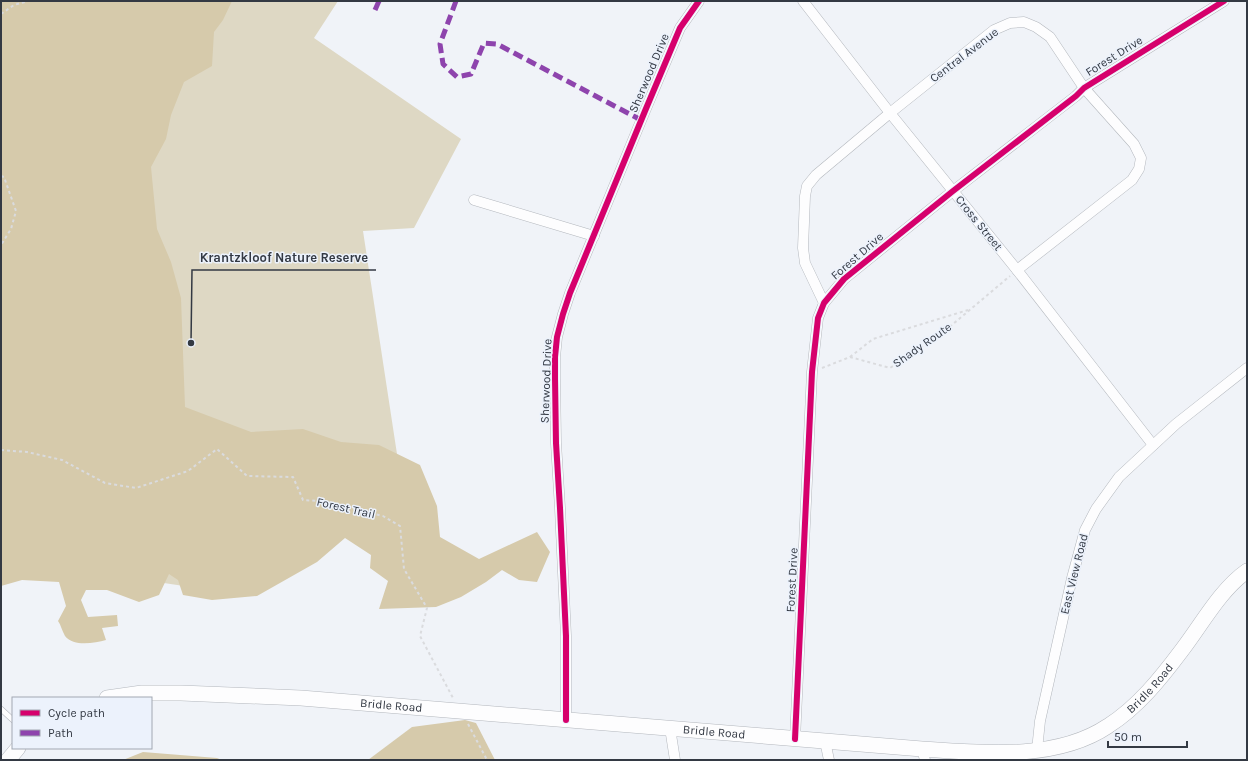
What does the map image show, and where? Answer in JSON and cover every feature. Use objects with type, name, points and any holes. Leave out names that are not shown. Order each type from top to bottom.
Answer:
[{"type":"main road","name":"Bridle Road","points":[[114,697],[142,693],[181,693],[301,698],[825,741],[924,755],[960,752],[998,753],[1037,750],[1057,747],[1086,738],[1108,727],[1126,713],[1143,698],[1167,670],[1233,582],[1247,571]]},
{"type":"main road","points":[[8,760],[17,749]]},
{"type":"street","name":"Sherwood Drive","points":[[566,720],[566,636],[556,443],[555,357],[557,337],[563,314],[594,236],[680,28],[699,1]]},
{"type":"street","name":"Cross Street","points":[[803,1],[890,113],[1017,270],[1153,445]]},
{"type":"street","name":"Forest Drive","points":[[795,739],[812,372],[818,318],[824,303],[844,279],[953,191],[1076,96],[1084,88],[1224,1]]},
{"type":"street","name":"Central Avenue","points":[[824,303],[805,262],[803,248],[805,196],[808,186],[816,175],[890,113],[994,30],[1010,23],[1024,22],[1036,27],[1050,37],[1084,88],[1134,144],[1141,158],[1139,169],[1132,180],[1017,270]]},
{"type":"street","points":[[474,200],[594,236]]},
{"type":"street","name":"East View Road","points":[[1037,750],[1040,721],[1072,578],[1085,530],[1096,509],[1119,477],[1153,445],[1176,424],[1247,368]]},
{"type":"street","points":[[670,728],[675,760]]},
{"type":"street","points":[[825,741],[829,760]]},
{"type":"lane","points":[[1,709],[12,719]]},
{"type":"path","points":[[1,14],[14,5],[28,1]]},
{"type":"path","points":[[1,176],[4,177],[16,211],[11,229],[1,245]]},
{"type":"path","points":[[812,372],[850,358],[873,339],[969,310]]},
{"type":"shaded area","points":[[1,1],[338,1],[314,38],[461,139],[414,228],[363,231],[397,454],[347,531],[204,589],[137,579]]},
{"type":"shaded area","points":[[1,1],[232,1],[223,20],[214,32],[212,66],[184,82],[171,115],[166,139],[151,167],[157,229],[171,262],[181,298],[185,407],[251,432],[303,429],[341,442],[379,445],[420,465],[437,506],[440,537],[479,559],[537,532],[550,552],[537,582],[519,580],[502,570],[486,582],[461,597],[436,607],[379,609],[388,581],[370,568],[371,555],[345,538],[317,562],[257,596],[212,600],[183,595],[178,580],[169,574],[159,595],[139,602],[107,590],[86,590],[81,600],[88,617],[117,615],[118,626],[102,628],[106,640],[84,643],[74,642],[65,636],[58,621],[66,606],[59,582],[22,580],[1,586]]},
{"type":"shaded area","points":[[465,720],[476,723],[495,760],[368,760],[412,727]]},
{"type":"shaded area","points":[[143,752],[217,758],[222,760],[123,760]]},
{"type":"marked path","points":[[375,10],[379,1]]},
{"type":"marked path","points":[[456,1],[440,44],[443,64],[457,77],[471,74],[484,43],[497,44],[641,120]]},
{"type":"cycle path","points":[[566,720],[566,636],[556,443],[555,357],[557,337],[570,293],[680,28],[699,1]]},
{"type":"cycle path","points":[[795,739],[812,372],[818,318],[824,303],[844,279],[953,191],[1076,96],[1084,88],[1224,1]]},
{"type":"place","name":"Krantzkloof Nature Reserve","points":[[191,343]]}]
